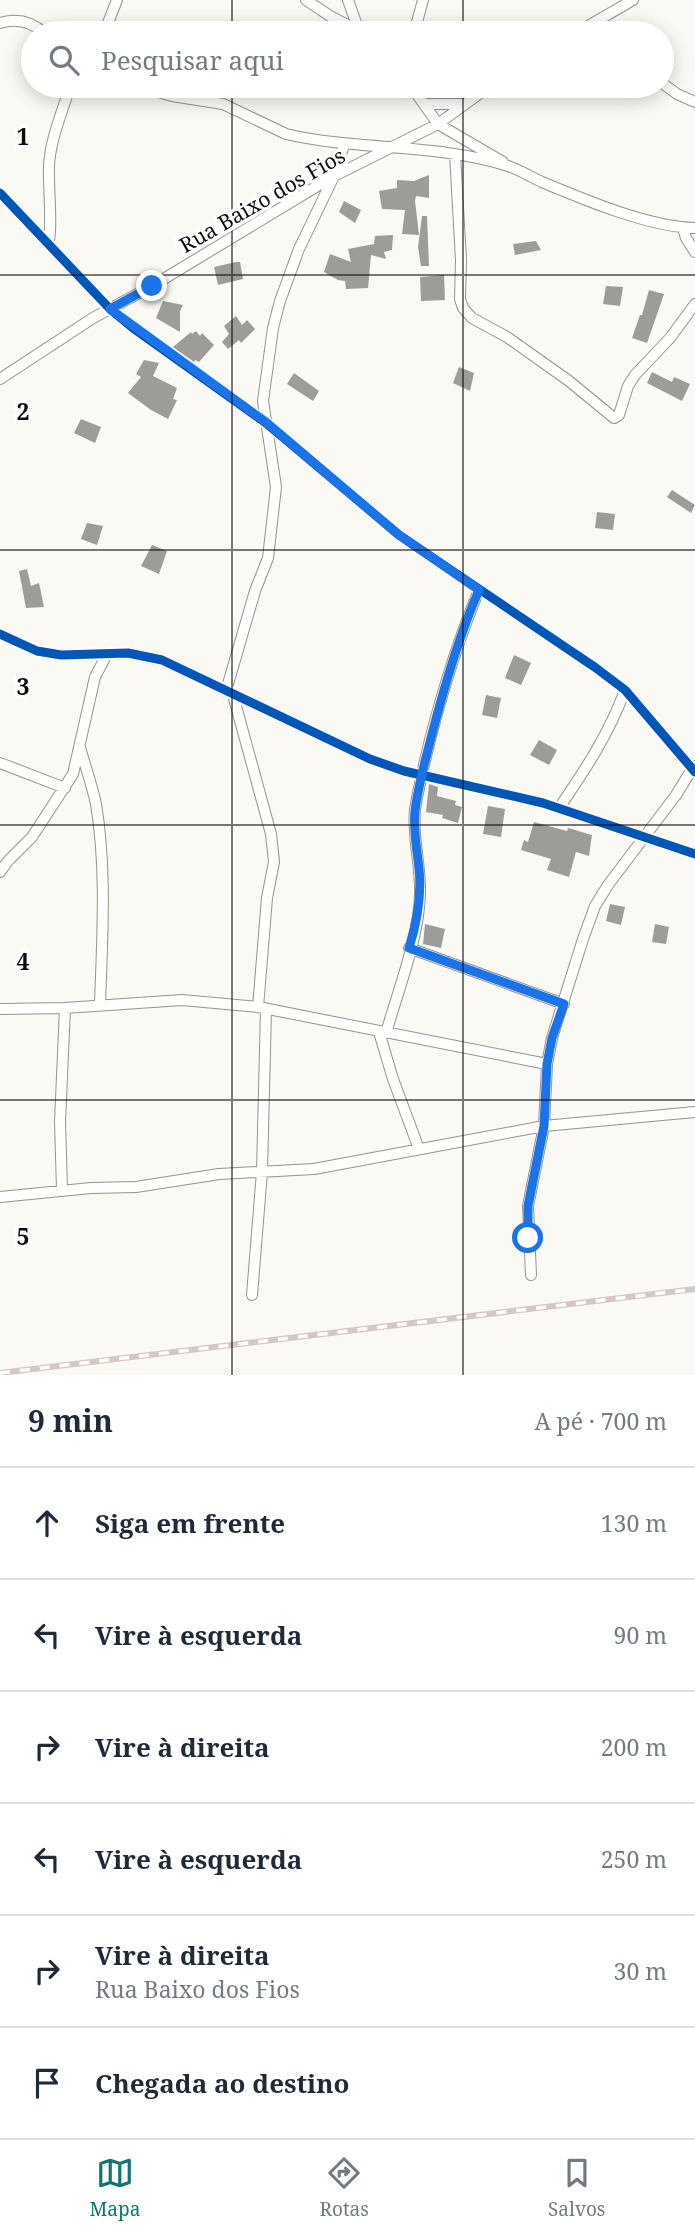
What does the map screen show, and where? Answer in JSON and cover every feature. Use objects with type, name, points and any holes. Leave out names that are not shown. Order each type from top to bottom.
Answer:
[{"type":"street","points":[[109,21],[117,0]]},
{"type":"street","points":[[306,0],[340,21]]},
{"type":"street","points":[[348,0],[357,21]]},
{"type":"street","points":[[417,21],[423,0]]},
{"type":"street","points":[[599,21],[633,0]]},
{"type":"street","points":[[0,23],[16,19],[23,21]]},
{"type":"street","points":[[674,92],[695,102]]},
{"type":"street","points":[[48,244],[51,152],[67,98]]},
{"type":"street","points":[[185,98],[223,104],[286,134],[344,145],[455,154],[510,167]]},
{"type":"street","points":[[420,98],[438,124],[510,167],[587,200],[683,228],[695,228]]},
{"type":"street","points":[[424,104],[464,104],[473,98]]},
{"type":"street","name":"Rua Baixo dos Fios","points":[[0,379],[47,347],[334,176],[412,139],[464,104]]},
{"type":"street","points":[[252,1295],[262,1172],[262,1008],[267,898],[274,862],[271,834],[230,693],[255,591],[268,558],[276,487],[264,401],[280,301],[304,236],[334,176],[344,145]]},
{"type":"street","points":[[455,154],[461,260],[460,299],[463,308],[472,317],[508,337],[569,381],[614,418],[619,415],[628,386],[635,375],[670,338],[695,304]]},
{"type":"street","points":[[0,193],[110,309],[267,423],[399,535],[625,690],[694,768],[595,906],[552,1038],[547,1064],[544,1126],[528,1206],[531,1275]]},
{"type":"street","points":[[683,228],[695,252]]},
{"type":"street","points":[[419,1149],[393,1079],[383,1032],[417,921],[420,894],[414,837],[415,810],[422,775],[444,688],[462,630],[479,590]]},
{"type":"street","points":[[0,634],[37,651],[61,655],[128,653],[162,660],[370,759],[422,775],[559,808],[695,854]]},
{"type":"street","points":[[0,872],[32,837],[73,774],[95,677],[107,654]]},
{"type":"street","points":[[559,808],[598,750],[625,690]]},
{"type":"street","points":[[80,747],[95,803],[101,852],[103,901],[100,1005]]},
{"type":"street","points":[[0,763],[65,788]]},
{"type":"street","points":[[409,948],[564,1004]]},
{"type":"street","points":[[0,1009],[65,1008],[182,1000],[262,1008],[547,1064]]},
{"type":"street","points":[[62,1190],[60,1122],[65,1008]]},
{"type":"street","points":[[0,1197],[62,1190],[136,1187],[219,1174],[314,1169],[544,1126],[695,1112]]},
{"type":"building","points":[[429,175],[429,198],[416,196],[415,201],[419,235],[402,234],[405,210],[382,209],[379,191],[397,188],[397,180],[414,181]]},
{"type":"building","points":[[344,201],[361,210],[355,223],[339,212]]},
{"type":"building","points":[[422,216],[427,216],[429,266],[421,266],[418,247]]},
{"type":"building","points":[[393,235],[392,250],[384,252],[386,259],[371,255],[368,288],[346,289],[345,281],[324,272],[330,254],[351,262],[348,249],[374,244],[375,236]]},
{"type":"building","points":[[536,241],[541,250],[515,255],[513,244]]},
{"type":"building","points":[[240,262],[243,279],[218,285],[214,267]]},
{"type":"building","points":[[444,275],[445,300],[421,301],[420,277]]},
{"type":"building","points":[[606,286],[623,287],[620,306],[603,304]]},
{"type":"building","points":[[649,290],[664,294],[647,343],[632,338]]},
{"type":"building","points":[[163,301],[183,305],[180,311],[180,332],[156,318]]},
{"type":"building","points":[[236,316],[242,325],[247,320],[255,329],[241,343],[239,340],[228,349],[222,342],[229,334],[224,326]]},
{"type":"building","points":[[196,331],[200,336],[202,333],[214,345],[199,362],[194,362],[173,347]]},
{"type":"building","points":[[144,360],[159,363],[153,376],[177,388],[173,399],[177,400],[168,419],[128,393],[141,377],[136,374]]},
{"type":"building","points":[[459,367],[474,373],[470,391],[453,383]]},
{"type":"building","points":[[652,372],[672,382],[674,377],[690,384],[682,401],[647,383]]},
{"type":"building","points":[[294,373],[319,391],[313,401],[287,384]]},
{"type":"building","points":[[81,419],[101,427],[95,443],[74,433]]},
{"type":"building","points":[[672,490],[695,505],[691,513],[667,497]]},
{"type":"building","points":[[597,512],[615,514],[613,530],[595,528]]},
{"type":"building","points":[[87,523],[103,526],[97,545],[81,539]]},
{"type":"building","points":[[152,545],[167,551],[159,574],[141,566]]},
{"type":"building","points":[[27,569],[31,586],[39,583],[44,607],[26,608],[19,571]]},
{"type":"building","points":[[514,655],[531,663],[521,685],[505,678]]},
{"type":"building","points":[[486,695],[501,698],[497,718],[482,715]]},
{"type":"building","points":[[539,740],[557,750],[549,765],[530,755]]},
{"type":"building","points":[[429,784],[438,787],[437,796],[456,801],[455,805],[462,807],[458,823],[442,818],[443,815],[426,812]]},
{"type":"building","points":[[488,806],[505,809],[501,837],[483,834]]},
{"type":"building","points":[[534,822],[592,835],[589,856],[576,852],[569,877],[547,870],[551,859],[521,850],[524,840],[528,842]]},
{"type":"building","points":[[610,904],[625,907],[621,925],[606,921]]},
{"type":"building","points":[[425,924],[445,929],[441,948],[423,944]]},
{"type":"building","points":[[655,924],[669,927],[666,944],[652,942]]},
{"type":"railway","points":[[0,1373],[695,1289]]},
{"type":"cycle path","points":[[0,193],[110,309],[266,423],[399,535],[625,690],[695,772]]},
{"type":"cycle path","points":[[0,634],[37,651],[61,655],[128,653],[162,660],[370,759],[404,771],[543,803],[695,854]]},
{"type":"route","points":[[152,286],[110,309],[267,423],[399,535],[479,590],[462,630],[444,688],[415,810],[414,837],[420,894],[417,921],[409,948],[564,1004],[552,1038],[547,1064],[544,1126],[528,1206],[528,1238]]}]
